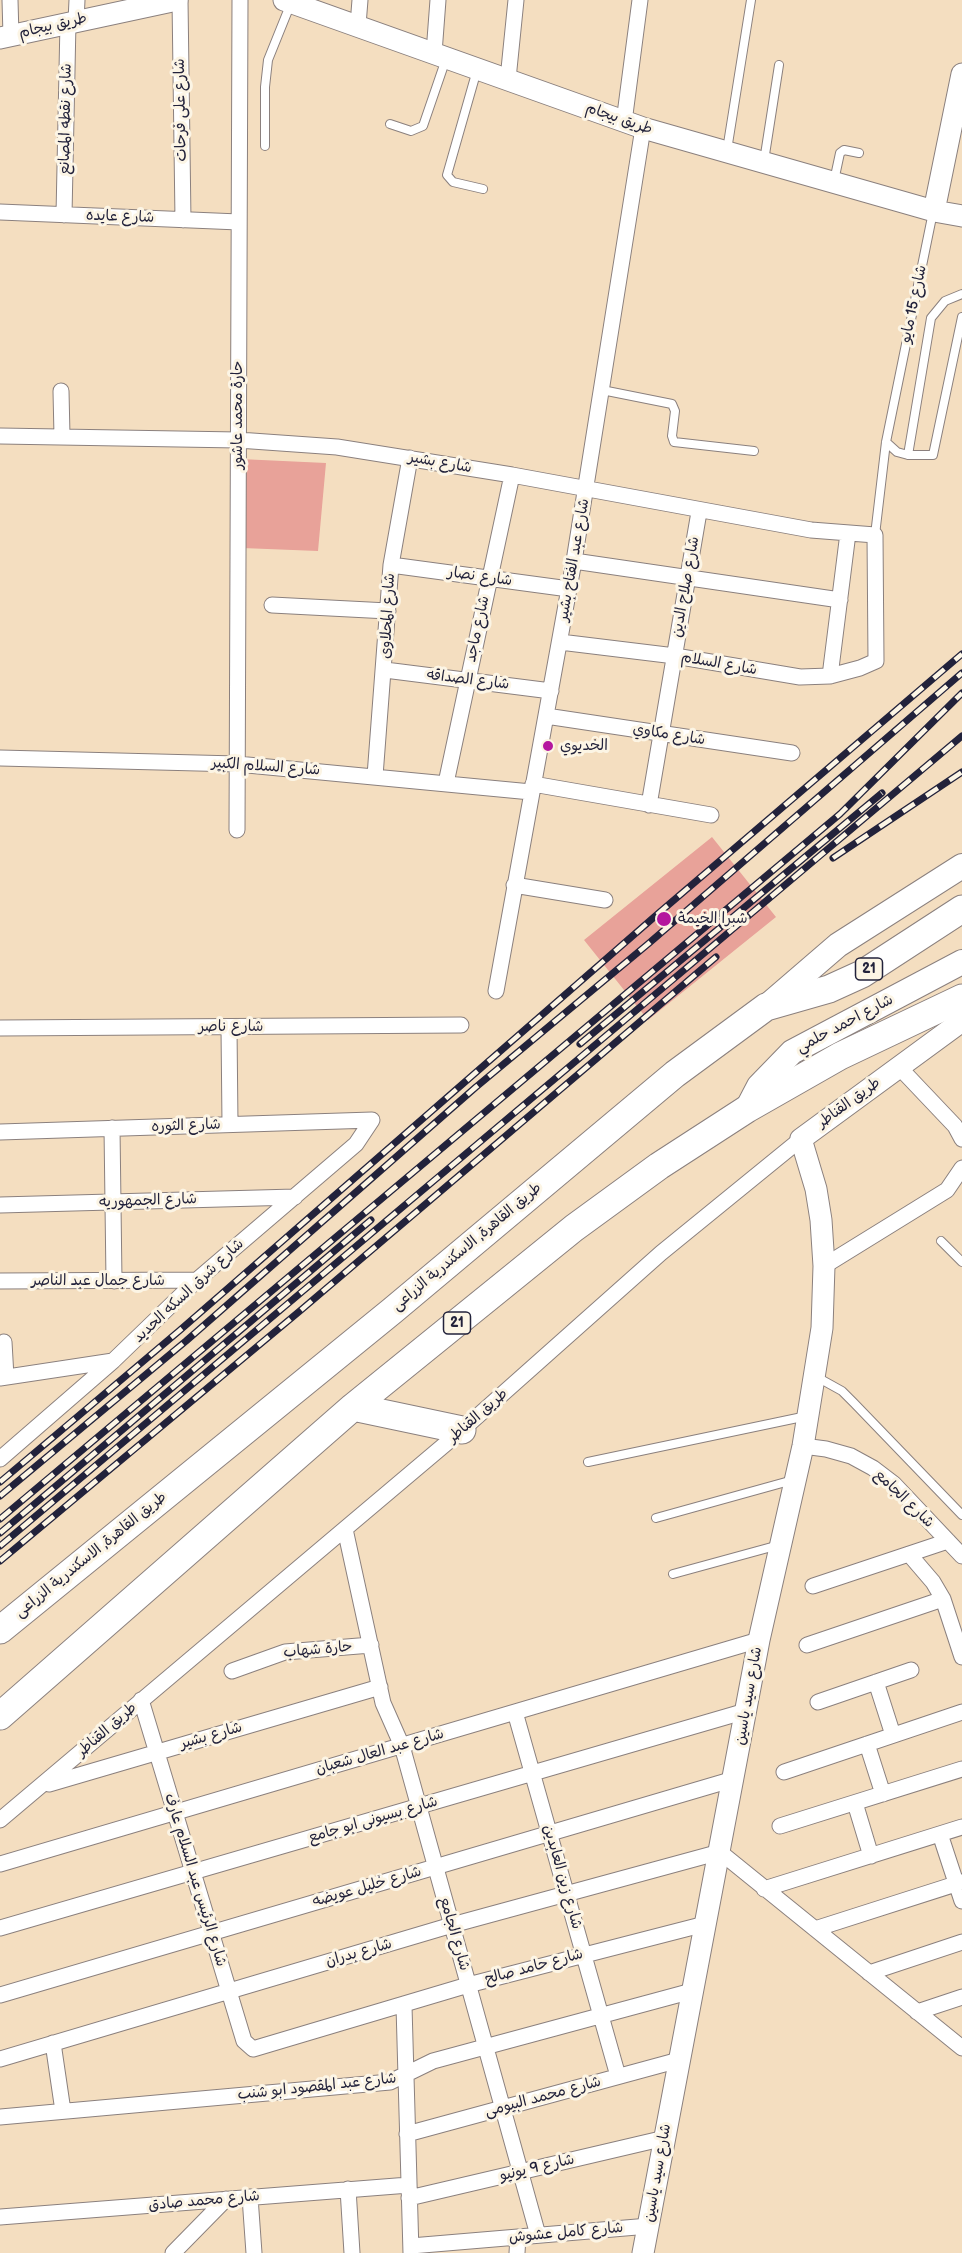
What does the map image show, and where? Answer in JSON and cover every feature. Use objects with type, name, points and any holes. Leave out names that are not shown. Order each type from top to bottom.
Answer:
[{"type":"highway","name":"طريق القاهرة, الاسكندرية الزراعى","points":[[0,1630],[392,1311],[632,1109],[766,1007],[829,989],[862,974],[962,909]]},
{"type":"highway","name":"21","points":[[0,1716],[353,1407],[574,1228],[659,1166],[747,1109],[840,1056],[962,998]]},
{"type":"highway","points":[[353,1407],[462,1430]]},
{"type":"main road","name":"طريق بيجام","points":[[6,37],[74,14],[127,5],[179,0]]},
{"type":"main road","name":"طريق بيجام","points":[[289,0],[633,125],[934,211],[962,216]]},
{"type":"main road","name":"شارع 15 مايو","points":[[934,211],[962,74]]},
{"type":"main road","points":[[766,1007],[838,945],[962,866]]},
{"type":"main road","name":"شارع احمد حلمي","points":[[747,1109],[759,1086],[792,1052],[962,962]]},
{"type":"main road","name":"طريق القناطر","points":[[801,1138],[962,1021]]},
{"type":"main road","name":"شارع سيد ياسين","points":[[643,2253],[759,1640],[803,1446],[822,1328],[824,1266],[816,1189],[801,1138]]},
{"type":"street","points":[[6,37],[10,0]]},
{"type":"street","name":"شارع على فرحات","points":[[179,0],[183,220]]},
{"type":"street","name":"حارة محمد عاشور","points":[[237,830],[240,0]]},
{"type":"street","points":[[358,25],[360,0]]},
{"type":"street","points":[[438,0],[440,55]]},
{"type":"street","points":[[508,80],[516,0]]},
{"type":"street","name":"شارع عبد الفتاح بشير","points":[[496,991],[560,642],[602,390],[633,125],[640,0]]},
{"type":"street","name":"شارع نقطه المصانع","points":[[64,215],[74,14]]},
{"type":"street","name":"شارع عايده","points":[[0,212],[239,222]]},
{"type":"street","points":[[62,391],[62,436]]},
{"type":"street","name":"شارع بشير","points":[[0,436],[238,440],[337,447],[512,475],[699,512],[811,530],[875,535]]},
{"type":"street","name":"شارع المحلاوى","points":[[375,776],[385,670],[391,565],[410,458]]},
{"type":"street","name":"شارع ماجد","points":[[446,783],[512,475]]},
{"type":"street","name":"شارع صلاح الدين","points":[[649,805],[699,512]]},
{"type":"street","points":[[830,676],[848,532]]},
{"type":"street","name":"شارع السلام","points":[[560,642],[675,656],[786,675],[830,676],[876,661],[875,535]]},
{"type":"street","points":[[574,561],[840,600]]},
{"type":"street","name":"شارع نصار","points":[[391,565],[569,589]]},
{"type":"street","points":[[272,605],[388,611]]},
{"type":"street","name":"شارع الصداقه","points":[[385,670],[551,691]]},
{"type":"street","name":"شارع مكاوي","points":[[546,717],[792,753]]},
{"type":"street","name":"شارع السلام الكبير","points":[[0,758],[237,764],[446,783],[532,788],[711,815]]},
{"type":"street","points":[[514,885],[605,900]]},
{"type":"street","name":"شارع ناصر","points":[[0,1028],[461,1025]]},
{"type":"street","points":[[229,1028],[230,1124]]},
{"type":"street","points":[[899,1067],[955,1126],[962,1139]]},
{"type":"street","name":"شارع الثوره","points":[[0,1132],[372,1120]]},
{"type":"street","name":"شارع شرق السكه الحديد","points":[[0,1459],[113,1361],[197,1280],[362,1138],[372,1120]]},
{"type":"street","points":[[112,1128],[114,1281]]},
{"type":"street","name":"طريق القناطر","points":[[0,1820],[462,1430],[661,1253],[801,1138]]},
{"type":"street","points":[[824,1266],[946,1190],[962,1168]]},
{"type":"street","name":"شارع الجمهوريه","points":[[0,1205],[295,1197]]},
{"type":"street","name":"شارع جمال عبد الناصر","points":[[0,1281],[197,1280]]},
{"type":"street","points":[[4,1342],[3,1378],[113,1361]]},
{"type":"street","name":"شارع الجامع","points":[[803,1446],[851,1456],[873,1468],[894,1484],[962,1556]]},
{"type":"street","name":"شارع الجامع","points":[[345,1529],[388,1717],[402,1746],[538,2235]]},
{"type":"street","points":[[813,1586],[948,1541]]},
{"type":"street","points":[[909,1554],[933,1582],[943,1599],[962,1657]]},
{"type":"street","points":[[807,1645],[943,1599]]},
{"type":"street","name":"شارع عبد العال شعبان","points":[[0,1864],[759,1640]]},
{"type":"street","name":"حارة شهاب","points":[[232,1671],[276,1653],[371,1645]]},
{"type":"street","points":[[818,1702],[912,1670]]},
{"type":"street","points":[[876,1682],[893,1735]]},
{"type":"street","name":"شارع بشير","points":[[43,1786],[380,1687]]},
{"type":"street","name":"شارع الرئيس عبد السلام عارف","points":[[141,1700],[244,2042],[253,2049],[260,2048]]},
{"type":"street","name":"شارع بسيونى ابو جامع","points":[[0,1928],[746,1711]]},
{"type":"street","name":"شارع زين العابدين","points":[[515,1712],[618,2076]]},
{"type":"street","points":[[784,1772],[962,1712]]},
{"type":"street","points":[[867,1744],[883,1794]]},
{"type":"street","points":[[780,1826],[962,1769]]},
{"type":"street","name":"شارع خليل عويضه","points":[[0,1995],[734,1779]]},
{"type":"street","points":[[855,1803],[871,1856]]},
{"type":"street","points":[[764,1890],[962,1827]]},
{"type":"street","points":[[940,1834],[959,1883],[962,1901]]},
{"type":"street","points":[[720,1852],[764,1890],[962,2048]]},
{"type":"street","name":"شارع بدران","points":[[0,2059],[452,1925],[720,1852]]},
{"type":"street","points":[[815,1929],[959,1883]]},
{"type":"street","name":"شارع حامد صالح","points":[[260,2048],[468,1985],[705,1924]]},
{"type":"street","points":[[868,1973],[962,1942]]},
{"type":"street","name":"شارع عبد المقصود ابو شنب","points":[[0,2117],[390,2082],[405,2077],[433,2061],[692,1991]]},
{"type":"street","points":[[917,2012],[962,1997]]},
{"type":"street","points":[[404,2006],[411,2249]]},
{"type":"street","points":[[52,2043],[63,2111]]},
{"type":"street","name":"شارع محمد البيومى","points":[[407,2134],[679,2060]]},
{"type":"street","name":"شارع 9 يونيو","points":[[409,2192],[521,2172],[665,2138]]},
{"type":"street","points":[[345,2253],[352,2253],[348,2189]]},
{"type":"street","name":"شارع محمد صادق","points":[[0,2217],[348,2189],[409,2192]]},
{"type":"street","points":[[242,2253],[254,2247],[250,2197]]},
{"type":"street","points":[[173,2253],[226,2199]]},
{"type":"street","name":"شارع كامل عشوش","points":[[411,2249],[649,2226]]},
{"type":"street","points":[[517,2253],[518,2237]]},
{"type":"lane","points":[[265,146],[265,87],[268,60],[289,0]]},
{"type":"lane","points":[[727,152],[751,0]]},
{"type":"lane","points":[[390,124],[411,131],[423,126],[440,55]]},
{"type":"lane","points":[[764,162],[779,65]]},
{"type":"lane","points":[[477,68],[447,175],[453,182],[483,189]]},
{"type":"lane","points":[[833,182],[840,153],[844,150],[859,153]]},
{"type":"lane","name":"شارع 15 مايو","points":[[875,535],[886,442],[934,211]]},
{"type":"lane","points":[[908,455],[931,318],[945,302],[962,294]]},
{"type":"lane","points":[[886,442],[897,452],[908,455],[933,455],[962,317]]},
{"type":"lane","points":[[602,390],[672,404],[675,411],[672,436],[674,441],[754,451]]},
{"type":"lane","points":[[941,1241],[962,1262]]},
{"type":"lane","points":[[814,1375],[835,1387],[854,1402],[962,1515]]},
{"type":"lane","points":[[588,1462],[808,1415]]},
{"type":"lane","points":[[656,1518],[795,1480]]},
{"type":"lane","points":[[673,1574],[781,1544]]},
{"type":"building","points":[[240,459],[326,463],[318,551],[242,548]]},
{"type":"building","name":"شبرا الخيمة","points":[[712,837],[776,917],[648,1020],[584,940]]},
{"type":"railway","points":[[0,1482],[179,1331],[660,912],[962,654]]},
{"type":"railway","points":[[0,1496],[186,1341],[476,1087],[648,944],[962,673]]},
{"type":"railway","points":[[0,1519],[840,814],[962,693]]},
{"type":"railway","points":[[0,1546],[962,736]]},
{"type":"railway","points":[[833,858],[962,772]]},
{"type":"railway","points":[[580,1044],[882,793]]},
{"type":"railway","points":[[0,1561],[301,1310],[716,957]]},
{"type":"railway","points":[[0,1533],[371,1220]]},
{"type":"place","name":"الخديوي","points":[[548,746]]},
{"type":"place","name":"شبرا الخيمة","points":[[664,919]]}]
